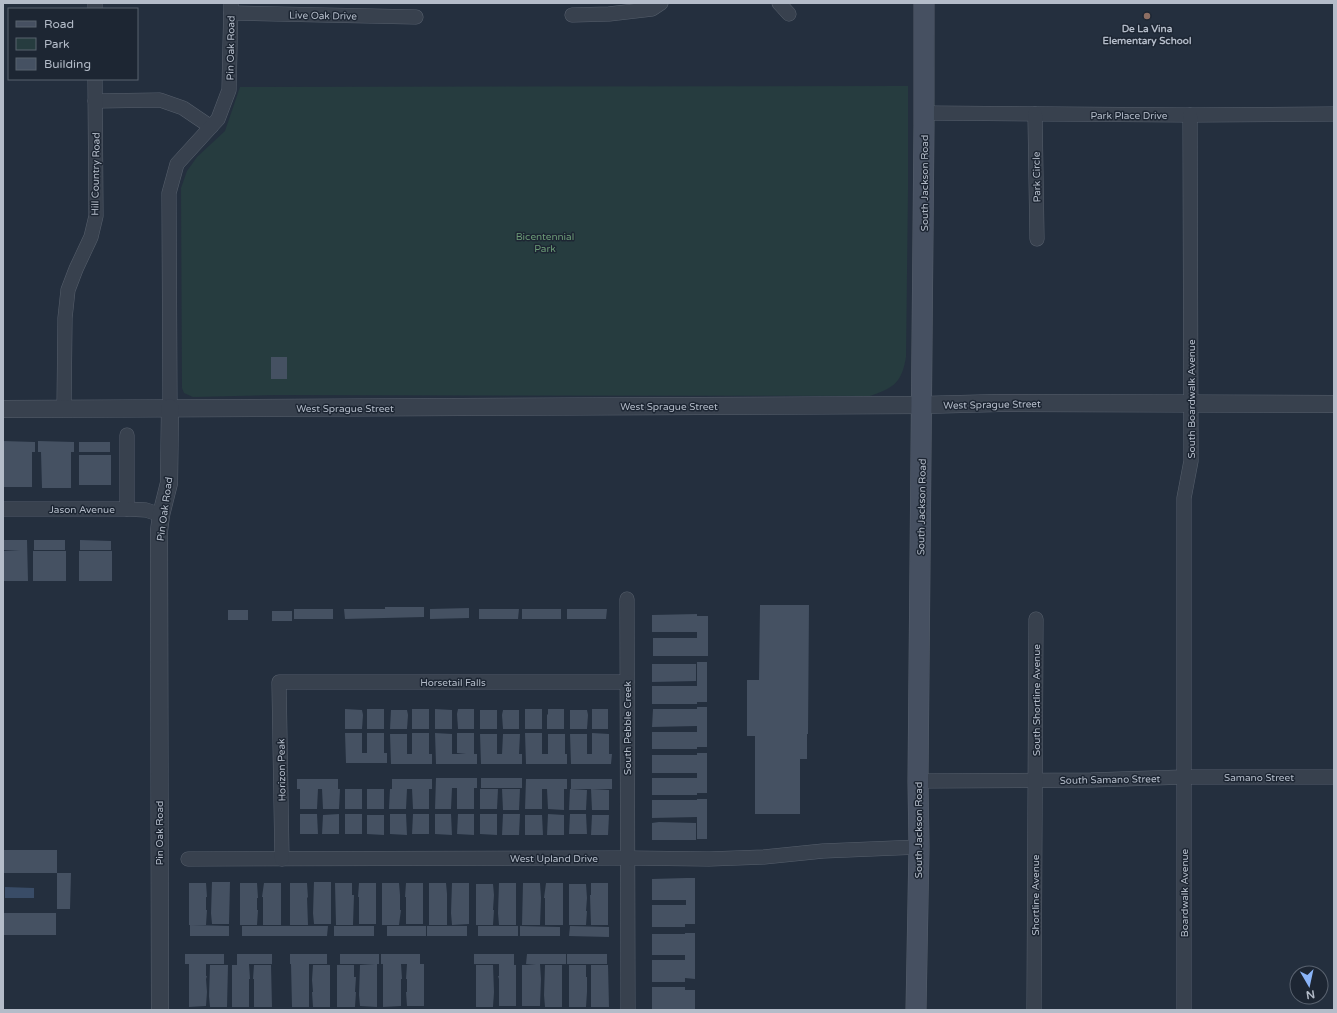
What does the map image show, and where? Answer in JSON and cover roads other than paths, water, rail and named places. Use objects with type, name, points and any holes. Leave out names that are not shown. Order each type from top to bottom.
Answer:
[{"type":"main road","name":"South Jackson Road","points":[[916,1010],[919,847],[918,781],[924,3]]},
{"type":"street","points":[[572,15],[609,14],[652,9],[661,3]]},
{"type":"street","points":[[779,3],[789,14]]},
{"type":"street","name":"Live Oak Drive","points":[[231,8],[416,17]]},
{"type":"street","name":"Pin Oak Road","points":[[160,1010],[159,531],[161,515],[169,483],[169,193],[177,164],[218,120],[229,90],[231,8]]},
{"type":"street","name":"Hill Country Road","points":[[64,408],[65,318],[68,290],[91,237],[96,216],[96,80]]},
{"type":"street","points":[[96,100],[160,100],[183,108],[211,127]]},
{"type":"street","name":"Park Place Drive","points":[[924,113],[1190,116],[1334,114]]},
{"type":"street","name":"Park Circle","points":[[1035,114],[1037,239]]},
{"type":"street","name":"South Boardwalk Avenue","points":[[1184,777],[1184,498],[1191,461],[1192,404],[1190,116]]},
{"type":"street","name":"West Sprague Street","points":[[3,409],[922,405],[999,403],[1334,404]]},
{"type":"street","points":[[127,435],[127,509]]},
{"type":"street","name":"Jason Avenue","points":[[3,509],[127,509],[146,510],[161,515]]},
{"type":"street","name":"South Pebble Creek","points":[[627,599],[628,1010]]},
{"type":"street","name":"South Shortline Avenue","points":[[1036,619],[1036,780]]},
{"type":"street","name":"Horsetail Falls","points":[[280,682],[627,682]]},
{"type":"street","name":"Horizon Peak","points":[[280,682],[282,859]]},
{"type":"street","name":"Samano Street","points":[[1184,777],[1334,777]]},
{"type":"street","name":"South Samano Street","points":[[918,781],[1184,777]]},
{"type":"street","name":"Boardwalk Avenue","points":[[1184,777],[1184,1010]]},
{"type":"street","name":"Shortline Avenue","points":[[1034,1010],[1036,780]]},
{"type":"street","name":"West Upland Drive","points":[[188,859],[726,858],[764,857],[823,851],[919,847]]},
{"type":"water","points":[[5,887],[34,888],[34,898],[5,898]]},
{"type":"place","name":"De La Vina Elementary School","points":[[1147,16]]},
{"type":"park label","name":"Bicentennial Park","points":[[545,242]]}]
